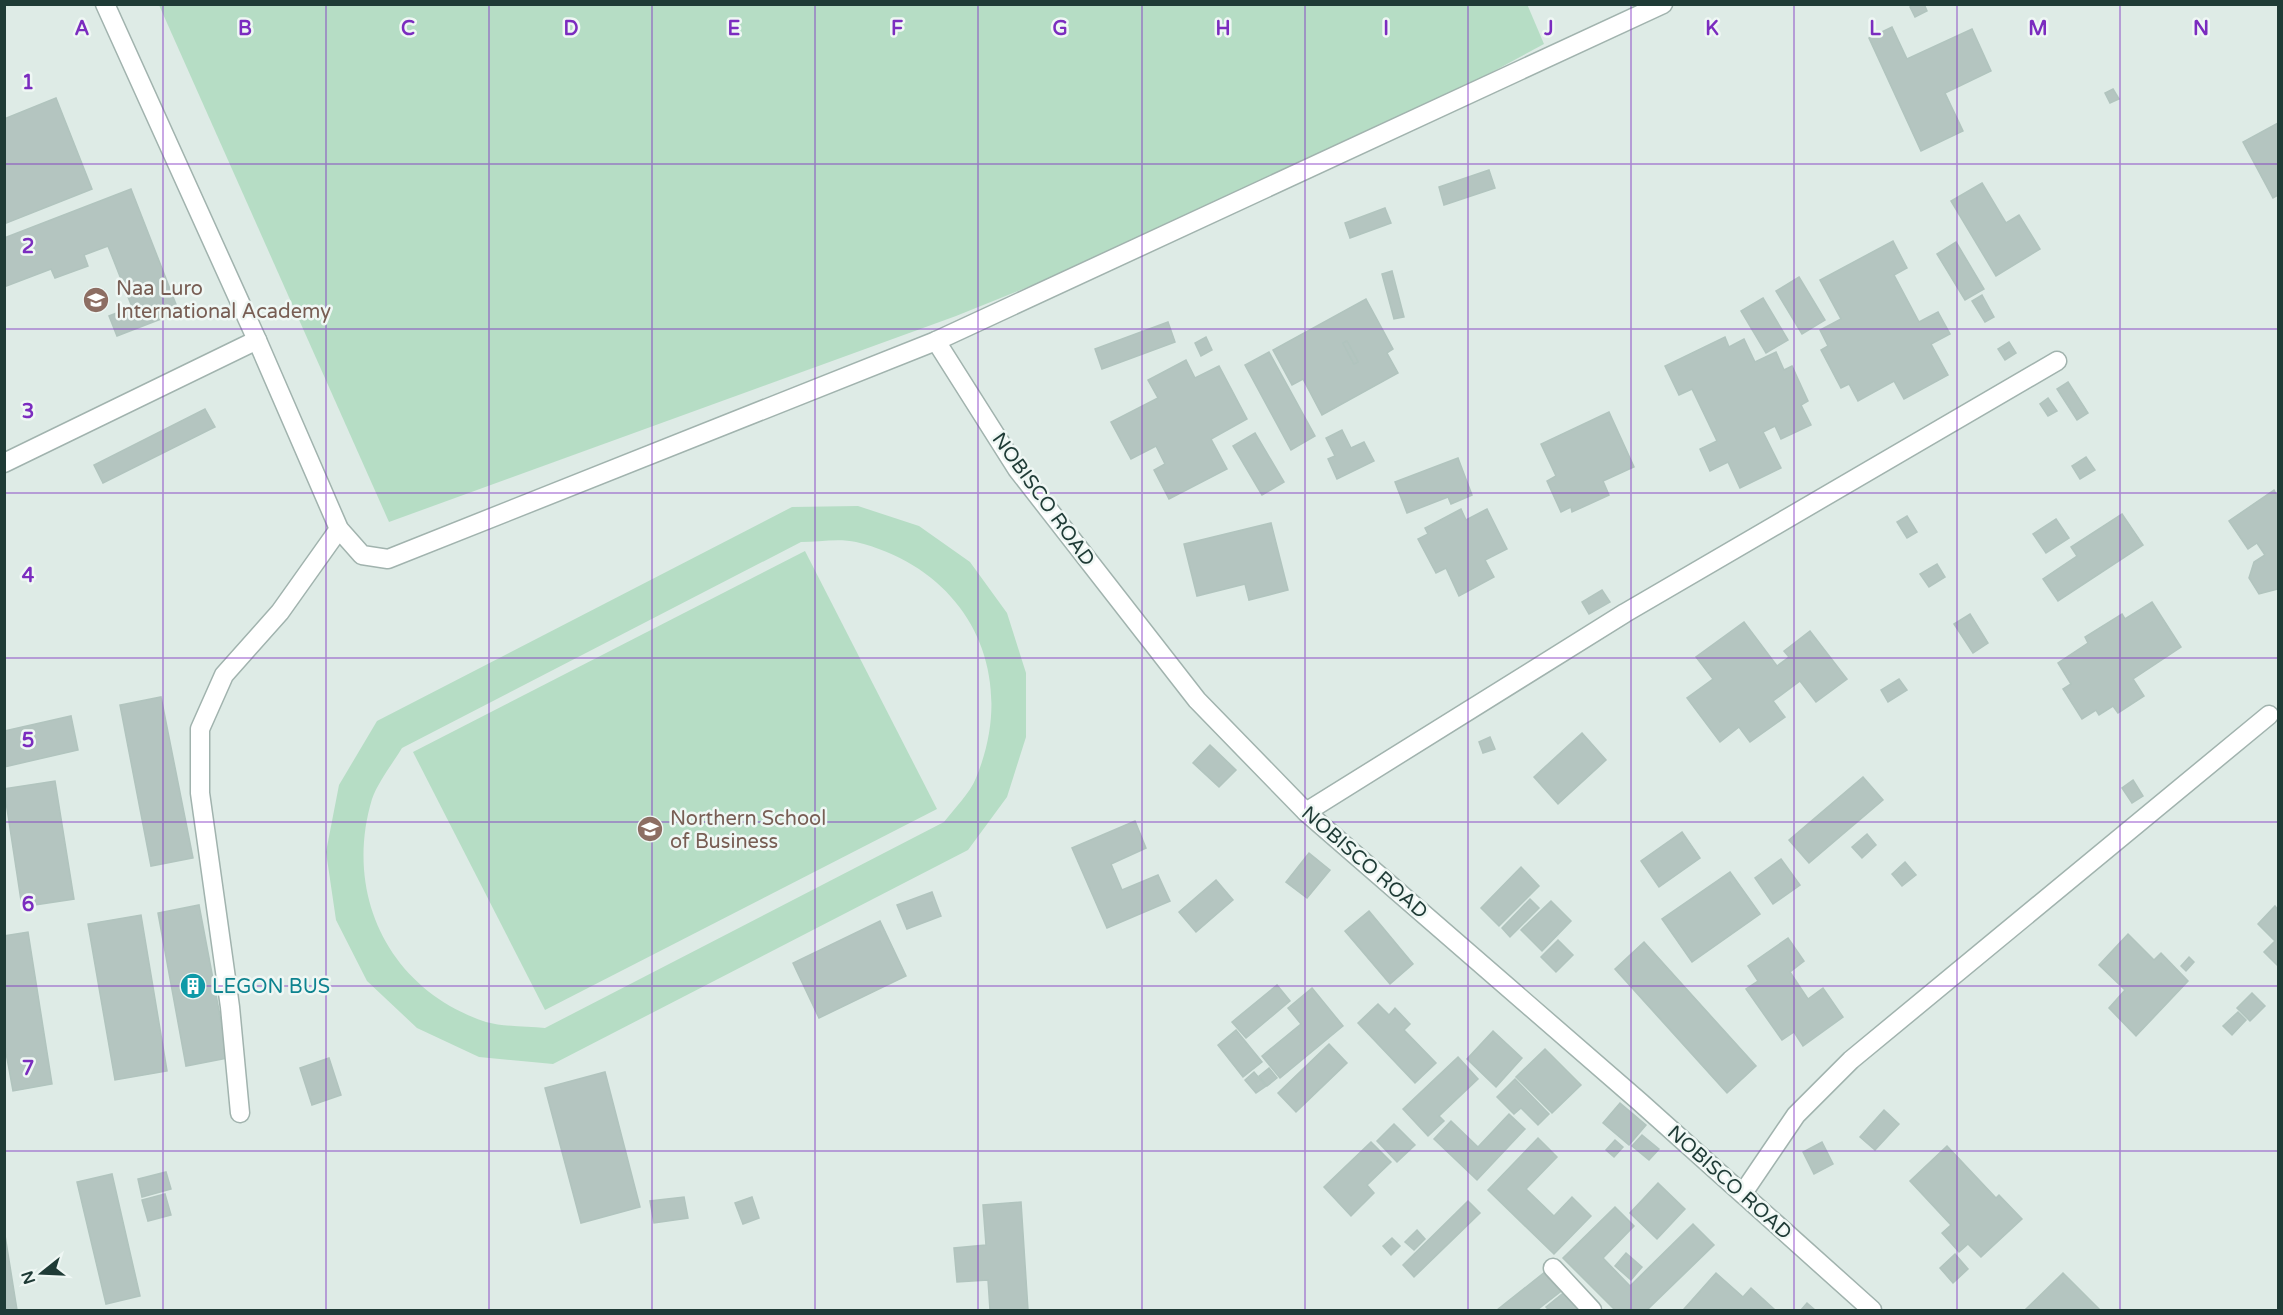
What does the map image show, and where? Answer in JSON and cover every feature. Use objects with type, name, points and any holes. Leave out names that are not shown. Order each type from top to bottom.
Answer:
[{"type":"street","points":[[105,4],[257,340],[339,530],[362,555],[388,559],[936,341],[1663,4]]},
{"type":"street","points":[[4,463],[257,340]]},
{"type":"street","name":"NOBISCO ROAD","points":[[936,341],[1017,469],[1197,699],[1306,812],[1743,1193],[1872,1311]]},
{"type":"street","points":[[1306,812],[1624,613],[2057,361]]},
{"type":"street","points":[[240,1113],[230,1007],[200,793],[200,729],[224,675],[280,612],[339,530]]},
{"type":"street","points":[[1743,1193],[1796,1115],[1851,1060],[2269,715]]},
{"type":"street","points":[[1553,1268],[1592,1311]]},
{"type":"green space","points":[[1527,4],[1544,44],[1291,181],[956,316],[389,522],[159,5]]},
{"type":"green space","points":[[858,506],[919,526],[970,562],[1007,613],[1026,673],[1026,737],[1007,797],[968,850],[553,1064],[479,1057],[417,1028],[367,981],[336,920],[326,852],[339,785],[377,721],[792,507]],"holes":[[[836,540],[856,542],[895,556],[928,575],[954,601],[974,630],[987,664],[991,700],[988,739],[973,784],[944,822],[545,1028],[486,1022],[452,1007],[424,987],[400,963],[382,935],[370,904],[364,870],[365,835],[372,799],[402,748],[801,542]]]},
{"type":"green space","points":[[805,551],[937,809],[545,1010],[413,752]]},
{"type":"building","points":[[1914,4],[1924,4],[1927,11],[1915,17],[1910,7]]},
{"type":"building","points":[[1892,27],[1907,59],[1972,29],[1991,71],[1945,93],[1963,131],[1921,151],[1869,38]]},
{"type":"building","points":[[2113,89],[2119,99],[2110,103],[2105,93]]},
{"type":"building","points":[[56,98],[92,189],[4,224],[4,119]]},
{"type":"building","points":[[2278,123],[2278,195],[2273,198],[2243,142]]},
{"type":"building","points":[[1489,170],[1495,188],[1444,205],[1439,187]]},
{"type":"building","points":[[1982,183],[2006,223],[2019,215],[2040,249],[1996,276],[1951,201]]},
{"type":"building","points":[[131,189],[179,312],[117,336],[109,316],[132,307],[108,246],[84,255],[88,266],[55,278],[51,269],[4,287],[4,238]]},
{"type":"building","points":[[1385,208],[1391,223],[1350,238],[1345,223]]},
{"type":"building","points":[[1893,241],[1907,268],[1894,275],[1919,322],[1938,312],[1950,334],[1931,344],[1948,375],[1904,399],[1894,381],[1858,401],[1849,384],[1841,388],[1821,350],[1828,346],[1820,330],[1841,319],[1820,280]]},
{"type":"building","points":[[1956,242],[1984,289],[1965,300],[1937,254]]},
{"type":"building","points":[[1392,271],[1404,317],[1394,319],[1382,274]]},
{"type":"building","points":[[1799,277],[1825,320],[1802,334],[1776,291]]},
{"type":"building","points":[[1982,295],[1994,317],[1985,322],[1972,301]]},
{"type":"building","points":[[1763,298],[1788,340],[1766,353],[1741,311]]},
{"type":"building","points":[[1366,299],[1393,349],[1387,353],[1398,373],[1322,415],[1303,379],[1292,385],[1273,350]],"holes":[[[1347,341],[1358,362],[1354,364],[1343,343]]]},
{"type":"building","points":[[1168,322],[1175,342],[1102,369],[1095,349]]},
{"type":"building","points":[[1206,337],[1212,350],[1201,356],[1195,343]]},
{"type":"building","points":[[1725,337],[1729,347],[1744,339],[1755,362],[1776,352],[1784,370],[1792,366],[1808,401],[1801,405],[1811,425],[1781,439],[1775,426],[1763,432],[1781,468],[1740,488],[1728,462],[1710,471],[1700,449],[1717,441],[1692,389],[1679,395],[1665,366]]},
{"type":"building","points":[[1347,341],[1358,362],[1354,364],[1343,343]]},
{"type":"building","points":[[2009,342],[2016,353],[2005,360],[1998,349]]},
{"type":"building","points":[[1269,352],[1315,436],[1291,450],[1245,365]]},
{"type":"building","points":[[1186,360],[1195,378],[1219,366],[1247,419],[1211,439],[1227,469],[1169,499],[1154,470],[1165,464],[1156,446],[1131,459],[1111,422],[1158,398],[1148,380]]},
{"type":"building","points":[[2068,382],[2088,413],[2077,420],[2057,389]]},
{"type":"building","points":[[2048,398],[2057,411],[2048,416],[2040,404]]},
{"type":"building","points":[[205,409],[215,427],[103,483],[94,465]]},
{"type":"building","points":[[1609,412],[1634,467],[1603,481],[1609,495],[1572,512],[1571,507],[1561,512],[1547,481],[1556,476],[1541,444]]},
{"type":"building","points":[[1342,430],[1351,448],[1364,442],[1374,461],[1337,479],[1328,459],[1335,456],[1326,438]]},
{"type":"building","points":[[1255,433],[1284,482],[1262,495],[1233,446]]},
{"type":"building","points":[[2086,457],[2095,470],[2080,479],[2072,466]]},
{"type":"building","points":[[1458,458],[1472,495],[1451,504],[1448,497],[1407,513],[1395,482]]},
{"type":"building","points":[[2274,490],[2278,498],[2278,589],[2259,594],[2249,578],[2254,562],[2265,555],[2257,543],[2248,549],[2229,521]]},
{"type":"building","points":[[1461,509],[1466,520],[1487,509],[1507,549],[1485,560],[1494,577],[1459,596],[1446,568],[1436,573],[1418,539],[1428,534],[1425,528]]},
{"type":"building","points":[[2122,514],[2143,545],[2058,601],[2043,579],[2077,556],[2071,547]]},
{"type":"building","points":[[1907,516],[1917,532],[1907,538],[1897,522]]},
{"type":"building","points":[[2056,519],[2069,538],[2046,553],[2033,534]]},
{"type":"building","points":[[1271,523],[1288,590],[1249,600],[1245,584],[1197,596],[1184,544]]},
{"type":"building","points":[[1937,564],[1945,577],[1929,587],[1920,574]]},
{"type":"building","points":[[1602,590],[1610,602],[1589,614],[1582,602]]},
{"type":"building","points":[[2152,602],[2181,647],[2133,679],[2144,696],[2118,713],[2113,706],[2099,715],[2096,710],[2082,719],[2063,689],[2071,684],[2058,663],[2088,643],[2085,637],[2122,614],[2125,619]]},
{"type":"building","points":[[1970,614],[1988,643],[1973,653],[1954,624]]},
{"type":"building","points":[[1744,622],[1777,666],[1789,657],[1784,651],[1810,631],[1847,679],[1816,702],[1800,681],[1773,701],[1785,717],[1750,742],[1739,727],[1720,742],[1687,698],[1713,679],[1696,657]]},
{"type":"building","points":[[1899,679],[1907,690],[1888,702],[1881,690]]},
{"type":"building","points":[[161,697],[193,858],[151,866],[120,705]]},
{"type":"building","points":[[71,716],[78,750],[4,767],[4,731]]},
{"type":"building","points":[[1582,733],[1606,760],[1558,804],[1534,777]]},
{"type":"building","points":[[1490,737],[1495,749],[1483,753],[1479,742]]},
{"type":"building","points":[[1210,745],[1236,770],[1219,787],[1193,763]]},
{"type":"building","points":[[1863,777],[1883,800],[1809,863],[1789,840]]},
{"type":"building","points":[[2133,780],[2143,796],[2132,803],[2122,788]]},
{"type":"building","points":[[55,781],[74,899],[22,907],[4,789]]},
{"type":"building","points":[[1135,821],[1146,848],[1111,864],[1122,890],[1158,875],[1170,901],[1107,928],[1072,848]]},
{"type":"building","points":[[1682,832],[1700,858],[1659,887],[1641,861]]},
{"type":"building","points":[[1867,834],[1876,845],[1862,858],[1852,847]]},
{"type":"building","points":[[1309,853],[1330,870],[1307,898],[1286,882]]},
{"type":"building","points":[[1781,859],[1800,885],[1773,904],[1755,878]]},
{"type":"building","points":[[1905,862],[1916,875],[1902,886],[1892,874]]},
{"type":"building","points":[[1521,867],[1539,886],[1499,926],[1481,908]]},
{"type":"building","points":[[1730,872],[1760,914],[1692,962],[1662,919]]},
{"type":"building","points":[[1216,880],[1233,900],[1196,932],[1179,912]]},
{"type":"building","points":[[932,892],[941,916],[907,929],[897,905]]},
{"type":"building","points":[[1530,899],[1539,908],[1510,937],[1502,928]]},
{"type":"building","points":[[1551,901],[1571,921],[1542,951],[1521,930]]},
{"type":"building","name":"LEGON BUS","points":[[199,905],[228,1058],[186,1066],[158,913]]},
{"type":"building","points":[[2275,906],[2278,910],[2278,966],[2264,952],[2275,941],[2258,924]]},
{"type":"building","points":[[1369,911],[1413,964],[1390,984],[1345,931]]},
{"type":"building","points":[[141,915],[167,1071],[115,1080],[88,924]]},
{"type":"building","points":[[880,921],[906,976],[819,1018],[793,963]]},
{"type":"building","points":[[28,932],[52,1084],[13,1091],[4,1042],[4,936]]},
{"type":"building","points":[[2128,934],[2154,960],[2161,953],[2188,981],[2136,1036],[2109,1008],[2125,990],[2099,965]]},
{"type":"building","points":[[1788,938],[1804,961],[1790,972],[1808,999],[1823,988],[1843,1017],[1803,1046],[1794,1032],[1782,1040],[1746,989],[1758,981],[1748,966]]},
{"type":"building","points":[[1558,940],[1573,955],[1556,972],[1541,957]]},
{"type":"building","points":[[1644,942],[1756,1066],[1727,1093],[1615,969]]},
{"type":"building","points":[[2189,957],[2194,962],[2186,971],[2181,966]]},
{"type":"building","points":[[1277,985],[1290,1001],[1246,1038],[1232,1022]]},
{"type":"building","points":[[1312,988],[1343,1026],[1280,1078],[1262,1056],[1301,1024],[1288,1008]]},
{"type":"building","points":[[2252,993],[2265,1006],[2250,1021],[2237,1008]]},
{"type":"building","points":[[1378,1004],[1389,1015],[1395,1008],[1410,1024],[1404,1030],[1436,1063],[1415,1083],[1358,1023]]},
{"type":"building","points":[[2238,1012],[2246,1020],[2232,1035],[2223,1026]]},
{"type":"building","points":[[1236,1030],[1262,1062],[1243,1077],[1218,1045]]},
{"type":"building","points":[[1493,1031],[1522,1058],[1496,1087],[1467,1059]]},
{"type":"building","points":[[1329,1044],[1347,1063],[1296,1112],[1278,1093]]},
{"type":"building","points":[[1545,1049],[1581,1085],[1552,1113],[1516,1077]]},
{"type":"building","points":[[1458,1057],[1478,1079],[1439,1116],[1444,1121],[1428,1136],[1403,1109]]},
{"type":"building","points":[[329,1058],[341,1095],[312,1105],[300,1068]]},
{"type":"building","points":[[1269,1068],[1277,1078],[1267,1086],[1259,1076]]},
{"type":"building","points":[[605,1072],[640,1207],[581,1223],[545,1088]]},
{"type":"building","points":[[1254,1072],[1266,1086],[1256,1093],[1245,1080]]},
{"type":"building","points":[[1515,1079],[1549,1114],[1538,1125],[1521,1108],[1514,1114],[1497,1097]]},
{"type":"building","points":[[1620,1103],[1646,1125],[1629,1145],[1603,1123]]},
{"type":"building","points":[[1884,1110],[1899,1124],[1875,1150],[1860,1137]]},
{"type":"building","points":[[1509,1114],[1525,1129],[1477,1180],[1434,1139],[1451,1121],[1478,1147]]},
{"type":"building","points":[[1394,1124],[1415,1145],[1397,1162],[1377,1141]]},
{"type":"building","points":[[1642,1135],[1659,1149],[1649,1160],[1632,1146]]},
{"type":"building","points":[[1538,1138],[1557,1157],[1526,1189],[1554,1216],[1572,1197],[1591,1216],[1554,1254],[1488,1190]]},
{"type":"building","points":[[1615,1140],[1623,1147],[1614,1157],[1606,1150]]},
{"type":"building","points":[[1371,1142],[1391,1162],[1367,1185],[1374,1193],[1351,1216],[1324,1187]]},
{"type":"building","points":[[1822,1142],[1833,1164],[1814,1174],[1803,1152]]},
{"type":"building","points":[[1947,1146],[1996,1198],[1999,1195],[2022,1219],[1981,1257],[1968,1244],[1959,1252],[1942,1233],[1951,1225],[1910,1181]]},
{"type":"building","points":[[166,1172],[171,1189],[142,1197],[138,1179]]},
{"type":"building","points":[[112,1174],[140,1296],[106,1304],[77,1182]]},
{"type":"building","points":[[1658,1183],[1685,1209],[1657,1239],[1630,1213]]},
{"type":"building","points":[[165,1194],[171,1215],[148,1221],[142,1200]]},
{"type":"building","points":[[684,1197],[688,1218],[654,1223],[650,1201]]},
{"type":"building","points":[[752,1197],[759,1218],[743,1224],[735,1203]]},
{"type":"building","points":[[1468,1201],[1480,1213],[1414,1277],[1403,1265]]},
{"type":"building","points":[[1021,1202],[1028,1310],[990,1310],[988,1280],[957,1282],[954,1248],[986,1245],[983,1205]]},
{"type":"building","points":[[1615,1207],[1634,1226],[1603,1258],[1630,1286],[1693,1224],[1714,1245],[1647,1310],[1615,1310],[1563,1258]]},
{"type":"building","points":[[4,1229],[17,1310],[4,1310]]},
{"type":"building","points":[[1417,1230],[1425,1239],[1414,1250],[1405,1242]]},
{"type":"building","points":[[1392,1238],[1400,1246],[1391,1255],[1383,1246]]},
{"type":"building","points":[[1626,1253],[1642,1267],[1631,1280],[1615,1266]]},
{"type":"building","points":[[1955,1254],[1968,1269],[1953,1283],[1940,1268]]},
{"type":"building","points":[[1550,1268],[1565,1288],[1537,1310],[1497,1310]]},
{"type":"building","points":[[1716,1273],[1743,1297],[1751,1288],[1774,1309],[1684,1309]]},
{"type":"building","points":[[2063,1273],[2100,1310],[2025,1310]]},
{"type":"building","points":[[1567,1290],[1583,1310],[1549,1310],[1546,1307]]},
{"type":"building","points":[[1807,1303],[1815,1310],[1801,1310]]},
{"type":"place","name":"Naa Luro International Academy","points":[[96,300]]},
{"type":"place","name":"Northern School of Business","points":[[650,829]]},
{"type":"place","name":"LEGON BUS","points":[[193,986]]}]
